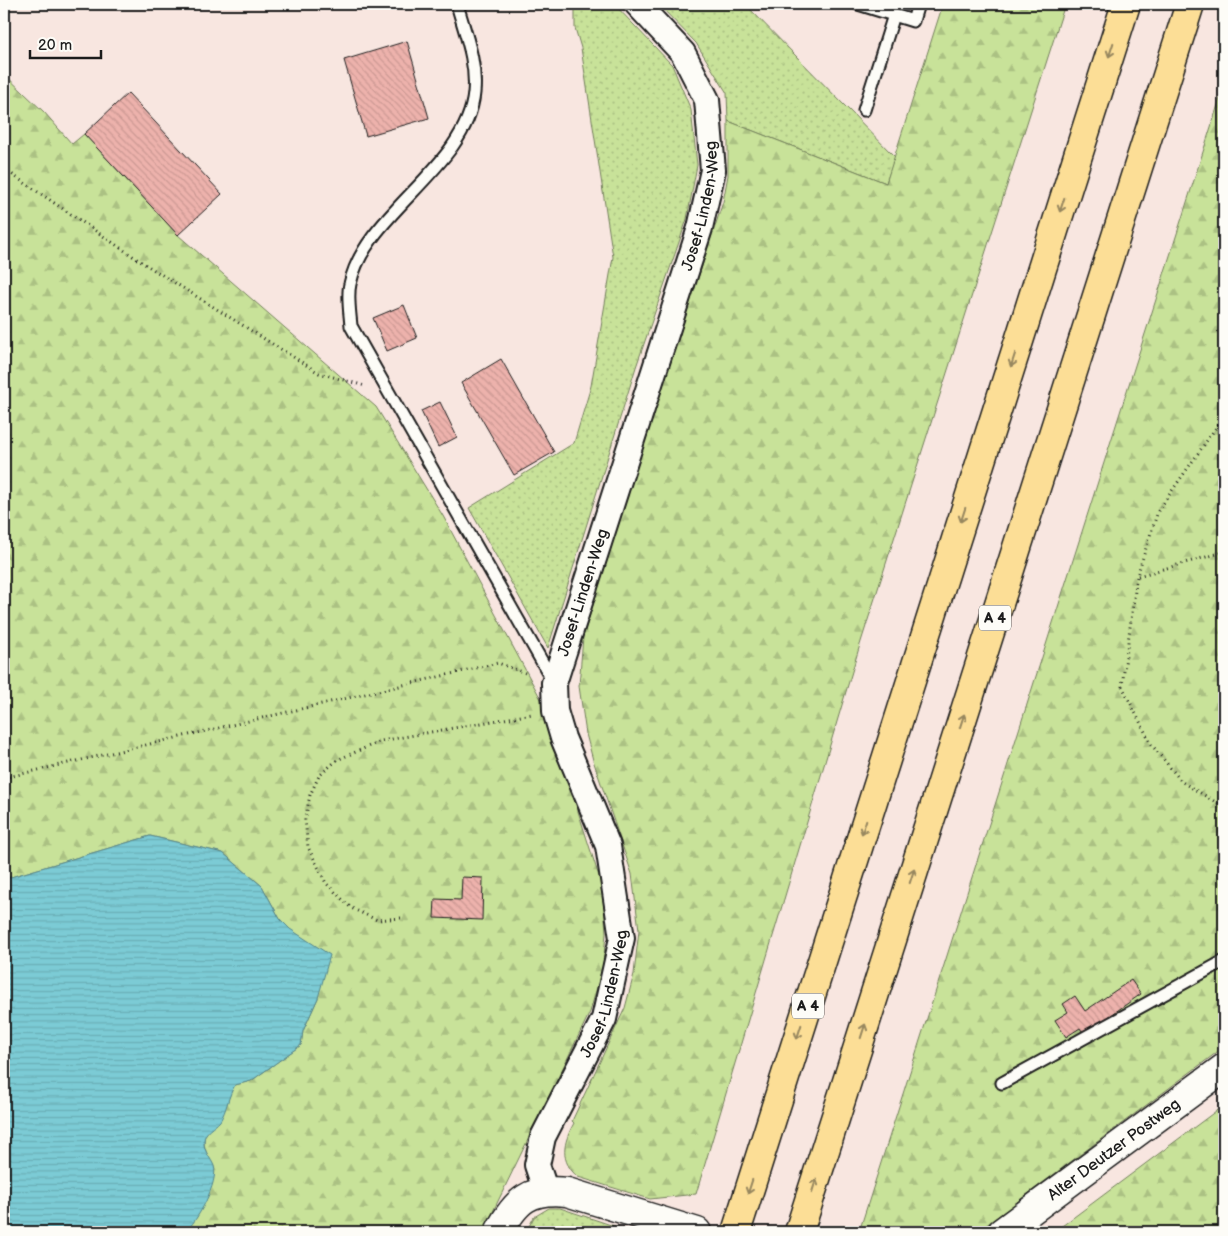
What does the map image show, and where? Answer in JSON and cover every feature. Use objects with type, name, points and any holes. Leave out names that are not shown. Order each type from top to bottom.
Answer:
[{"type":"highway","name":"A 4","points":[[736,1232],[1126,4]]},
{"type":"highway","name":"A 4","points":[[799,1232],[1190,4]]},
{"type":"street","name":"Josef-Linden-Weg","points":[[545,1189],[537,1165],[543,1137],[604,1019],[622,938],[608,846],[563,738],[555,711],[554,683],[700,228],[713,170],[707,100],[683,52],[637,4]]},
{"type":"street","name":"Alter Deutzer Postweg","points":[[1002,1232],[1224,1068]]},
{"type":"street","points":[[499,1232],[517,1203],[545,1189],[567,1192],[697,1232]]},
{"type":"lane","points":[[457,4],[474,67],[474,94],[465,124],[445,154],[403,204],[368,240],[350,284],[351,326],[554,683]]},
{"type":"lane","points":[[858,4],[913,21],[918,4]]},
{"type":"lane","points":[[864,110],[894,15]]},
{"type":"lane","points":[[1002,1083],[1224,961]]},
{"type":"path","points":[[4,169],[143,263],[319,373],[389,394]]},
{"type":"path","points":[[1224,416],[1158,511],[1137,576],[1122,686],[1151,744],[1182,782],[1224,807]]},
{"type":"path","points":[[1137,576],[1224,552]]},
{"type":"path","points":[[4,778],[498,663],[554,683]]},
{"type":"path","points":[[401,918],[377,920],[351,908],[326,883],[308,847],[305,820],[310,796],[319,776],[337,760],[381,741],[555,711]]},
{"type":"green space","points":[[575,4],[614,4],[672,65],[691,110],[697,165],[687,219],[636,367],[548,648],[469,508],[574,443],[591,386],[613,257],[581,48],[575,28]]},
{"type":"green space","points":[[658,4],[745,4],[895,157],[886,183],[728,121],[727,93],[696,43]]},
{"type":"green space","points":[[943,4],[1065,4],[859,648],[696,1194],[650,1199],[578,1177],[572,1171],[565,1158],[565,1145],[574,1123],[572,1121],[625,1008],[634,974],[639,930],[632,874],[586,734],[579,686],[583,637],[637,464],[723,202],[728,175],[728,121],[886,183]]},
{"type":"green space","points":[[4,74],[44,112],[72,144],[84,134],[178,235],[376,407],[443,516],[550,716],[556,743],[603,889],[606,933],[603,966],[590,1012],[483,1232],[185,1232],[214,1167],[205,1148],[206,1133],[220,1119],[235,1085],[251,1081],[301,1045],[303,1031],[318,998],[290,929],[280,919],[262,886],[223,853],[150,836],[4,879]]},
{"type":"green space","points":[[1224,86],[1224,1047],[977,1232],[859,1232]]},
{"type":"green space","points":[[1224,1105],[1224,1232],[1063,1232],[1062,1226]]},
{"type":"green space","points":[[549,1208],[560,1208],[632,1232],[526,1232],[534,1217]]},
{"type":"water","points":[[150,836],[223,853],[262,886],[280,919],[290,929],[330,955],[318,998],[303,1031],[301,1045],[251,1081],[235,1085],[220,1121],[207,1132],[204,1138],[204,1145],[214,1166],[215,1173],[210,1191],[201,1211],[185,1232],[4,1232],[4,879]]},
{"type":"building","points":[[407,41],[429,118],[366,136],[344,60]]},
{"type":"building","points":[[128,93],[222,194],[178,235],[84,134]]},
{"type":"building","points":[[404,305],[417,338],[387,351],[373,318]]},
{"type":"building","points":[[501,359],[554,452],[514,475],[461,383]]},
{"type":"building","points":[[440,402],[457,437],[438,447],[421,411]]},
{"type":"building","points":[[462,877],[483,878],[482,920],[434,918],[435,899],[461,900]]},
{"type":"building","points":[[1131,980],[1141,994],[1084,1034],[1080,1028],[1066,1037],[1055,1020],[1068,1012],[1063,1004],[1075,996],[1085,1011]]}]
